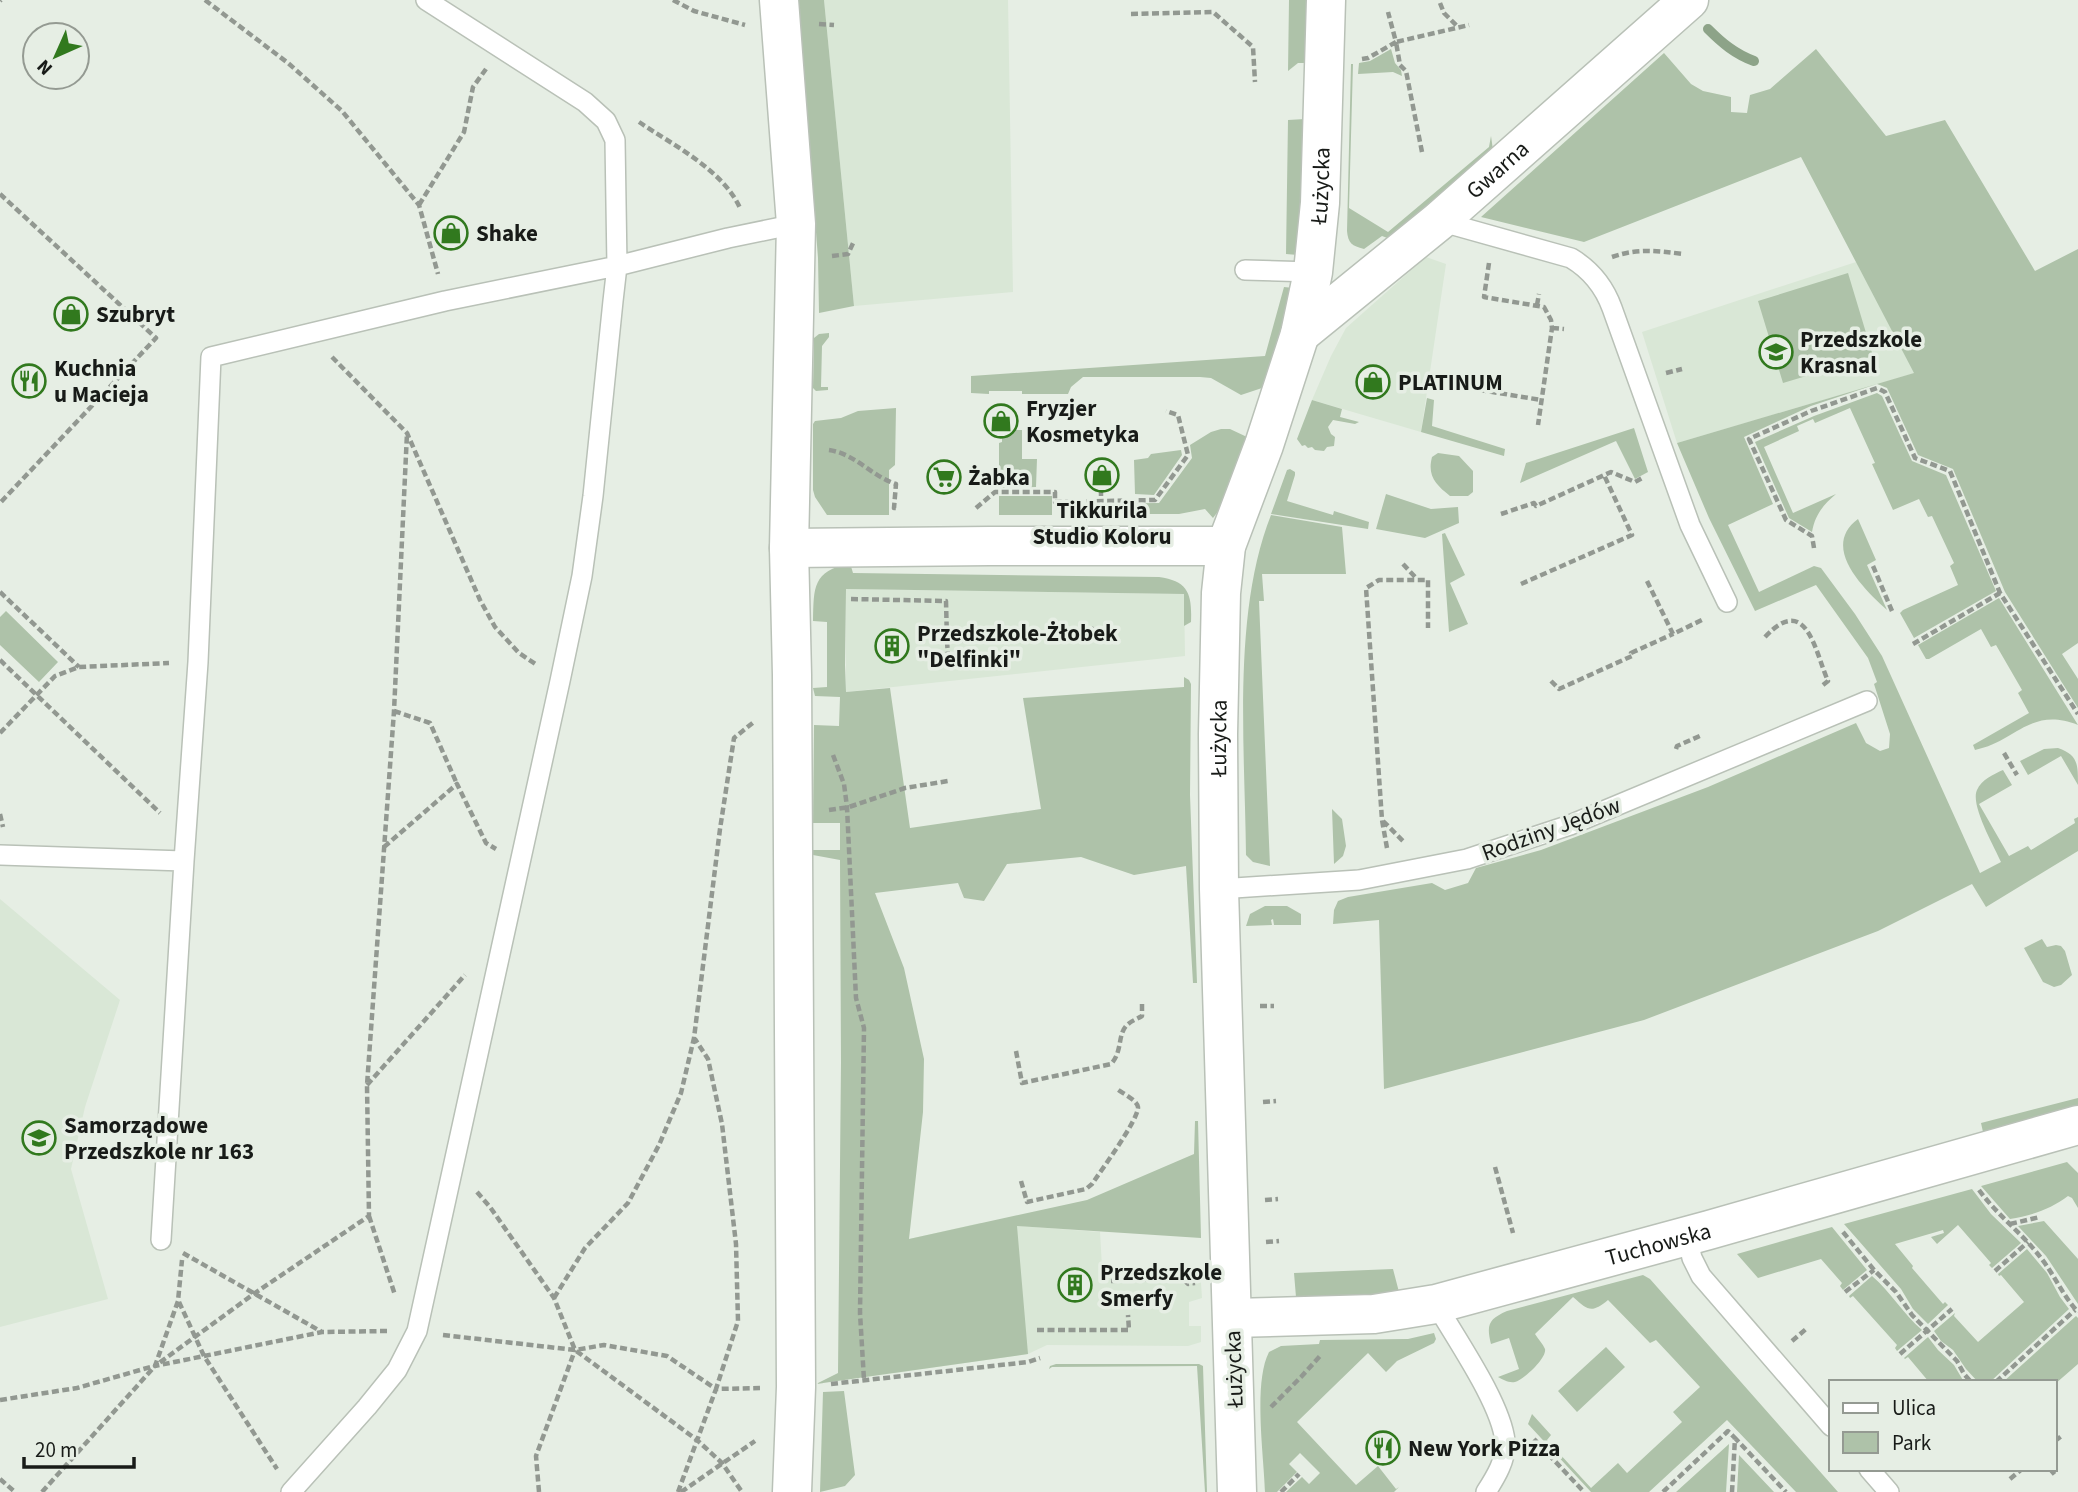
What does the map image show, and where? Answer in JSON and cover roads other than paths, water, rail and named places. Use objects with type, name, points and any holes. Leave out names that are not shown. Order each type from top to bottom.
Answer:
[{"type":"street","points":[[779,0],[796,223],[789,548],[796,1387],[792,1492]]},
{"type":"street","name":"Łużycka","points":[[1237,1492],[1219,889],[1220,626],[1226,547],[1264,445],[1300,334],[1314,268],[1320,203],[1326,0]]},
{"type":"street","name":"Gwarna","points":[[1300,334],[1438,221],[1689,0]]},
{"type":"street","points":[[1314,268],[1329,289],[1342,292],[1354,290]]},
{"type":"street","points":[[789,548],[1226,547]]},
{"type":"street","name":"Tuchowska","points":[[1233,1318],[1374,1314],[1436,1304],[2078,1125]]},
{"type":"lane","points":[[287,1485],[367,1408],[397,1370],[417,1331],[560,681],[585,550],[617,266],[615,140],[606,121],[585,102],[426,0]]},
{"type":"lane","points":[[1438,221],[1571,258],[1583,265],[1602,286],[1690,525],[1727,602]]},
{"type":"lane","points":[[161,1240],[198,662],[211,356],[445,301],[617,266],[796,223]]},
{"type":"lane","points":[[1245,270],[1314,268]]},
{"type":"lane","name":"Rodziny Jędów","points":[[1219,889],[1359,880],[1467,859],[1570,825],[1867,701]]},
{"type":"lane","points":[[0,855],[184,861]]},
{"type":"lane","points":[[1687,1236],[1700,1276],[1829,1424]]},
{"type":"lane","points":[[1436,1304],[1483,1385],[1497,1413],[1505,1442],[1502,1461],[1486,1492]]},
{"type":"lane","points":[[1871,1471],[1889,1492]]},
{"type":"waterway","points":[[1708,29],[1729,48],[1754,61]]},
{"type":"place","name":"Shake","points":[[451,233]]},
{"type":"place","name":"Szubryt","points":[[71,314]]},
{"type":"place","name":"Przedszkole Krasnal","points":[[1776,352]]},
{"type":"place","name":"Kuchnia u Macieja","points":[[29,381]]},
{"type":"place","name":"PLATINUM","points":[[1373,382]]},
{"type":"place","name":"Fryzjer Kosmetyka","points":[[1001,421]]},
{"type":"place","name":"Tikkurila Studio Koloru","points":[[1102,475]]},
{"type":"place","name":"Żabka","points":[[944,477]]},
{"type":"place","name":"Przedszkole-Żłobek \"Delfinki\"","points":[[892,646]]},
{"type":"place","name":"Samorządowe Przedszkole nr 163","points":[[39,1138]]},
{"type":"place","name":"Przedszkole Smerfy","points":[[1075,1285]]},
{"type":"place","name":"New York Pizza","points":[[1383,1448]]}]
